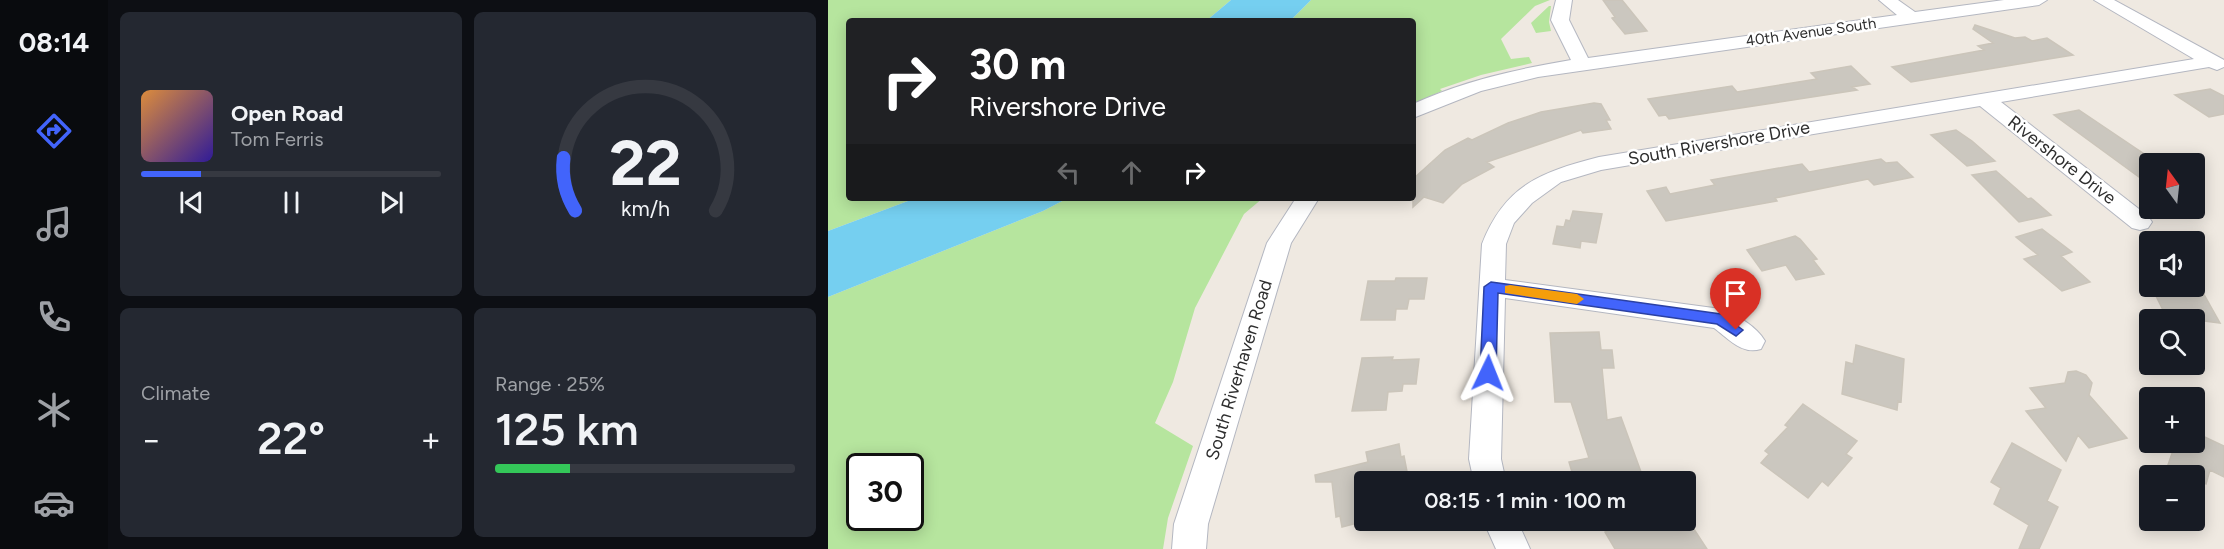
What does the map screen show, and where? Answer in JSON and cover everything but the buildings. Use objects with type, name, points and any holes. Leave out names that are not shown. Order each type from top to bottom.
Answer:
[{"type":"street","points":[[1416,110],[1449,94],[1509,76],[1582,64],[1560,20],[1564,0]]},
{"type":"street","points":[[1887,0],[1912,18]]},
{"type":"street","name":"40th Avenue South","points":[[1582,64],[2039,0]]},
{"type":"street","points":[[2102,0],[2218,64]]},
{"type":"street","name":"South Rivershore Drive","points":[[1488,471],[1485,459],[1494,244],[1503,220],[1524,198],[1553,177],[1599,164],[1984,99],[2218,64]]},
{"type":"street","name":"Rivershore Drive","points":[[1984,99],[2140,222]]},
{"type":"street","name":"South Riverhaven Road","points":[[1189,549],[1191,524],[1279,243],[1306,201]]},
{"type":"street","points":[[1491,287],[1721,320],[1750,341]]},
{"type":"street","points":[[1505,531],[1513,549]]},
{"type":"green space","points":[[828,0],[1231,0],[1210,18],[846,18],[846,201],[908,201],[828,231]]},
{"type":"green space","points":[[1311,0],[1550,0],[1535,6],[1501,39],[1511,59],[1529,57],[1532,63],[1481,75],[1440,89],[1442,91],[1416,103],[1416,18],[1293,18]]},
{"type":"green space","points":[[1551,6],[1549,22],[1551,31],[1536,33],[1531,23]]},
{"type":"green space","points":[[1062,201],[1259,201],[1244,214],[1195,308],[1173,382],[1155,423],[1193,446],[1168,518],[1163,549],[828,549],[828,297],[1043,211]]},
{"type":"water","points":[[1231,0],[1311,0],[1293,18],[1210,18]]},
{"type":"water","points":[[908,201],[1062,201],[1043,211],[828,297],[828,231]]},
{"type":"slow traffic","points":[[1510,290],[1577,299]]},
{"type":"route","points":[[1488,373],[1491,287],[1721,320],[1736,330]]}]
